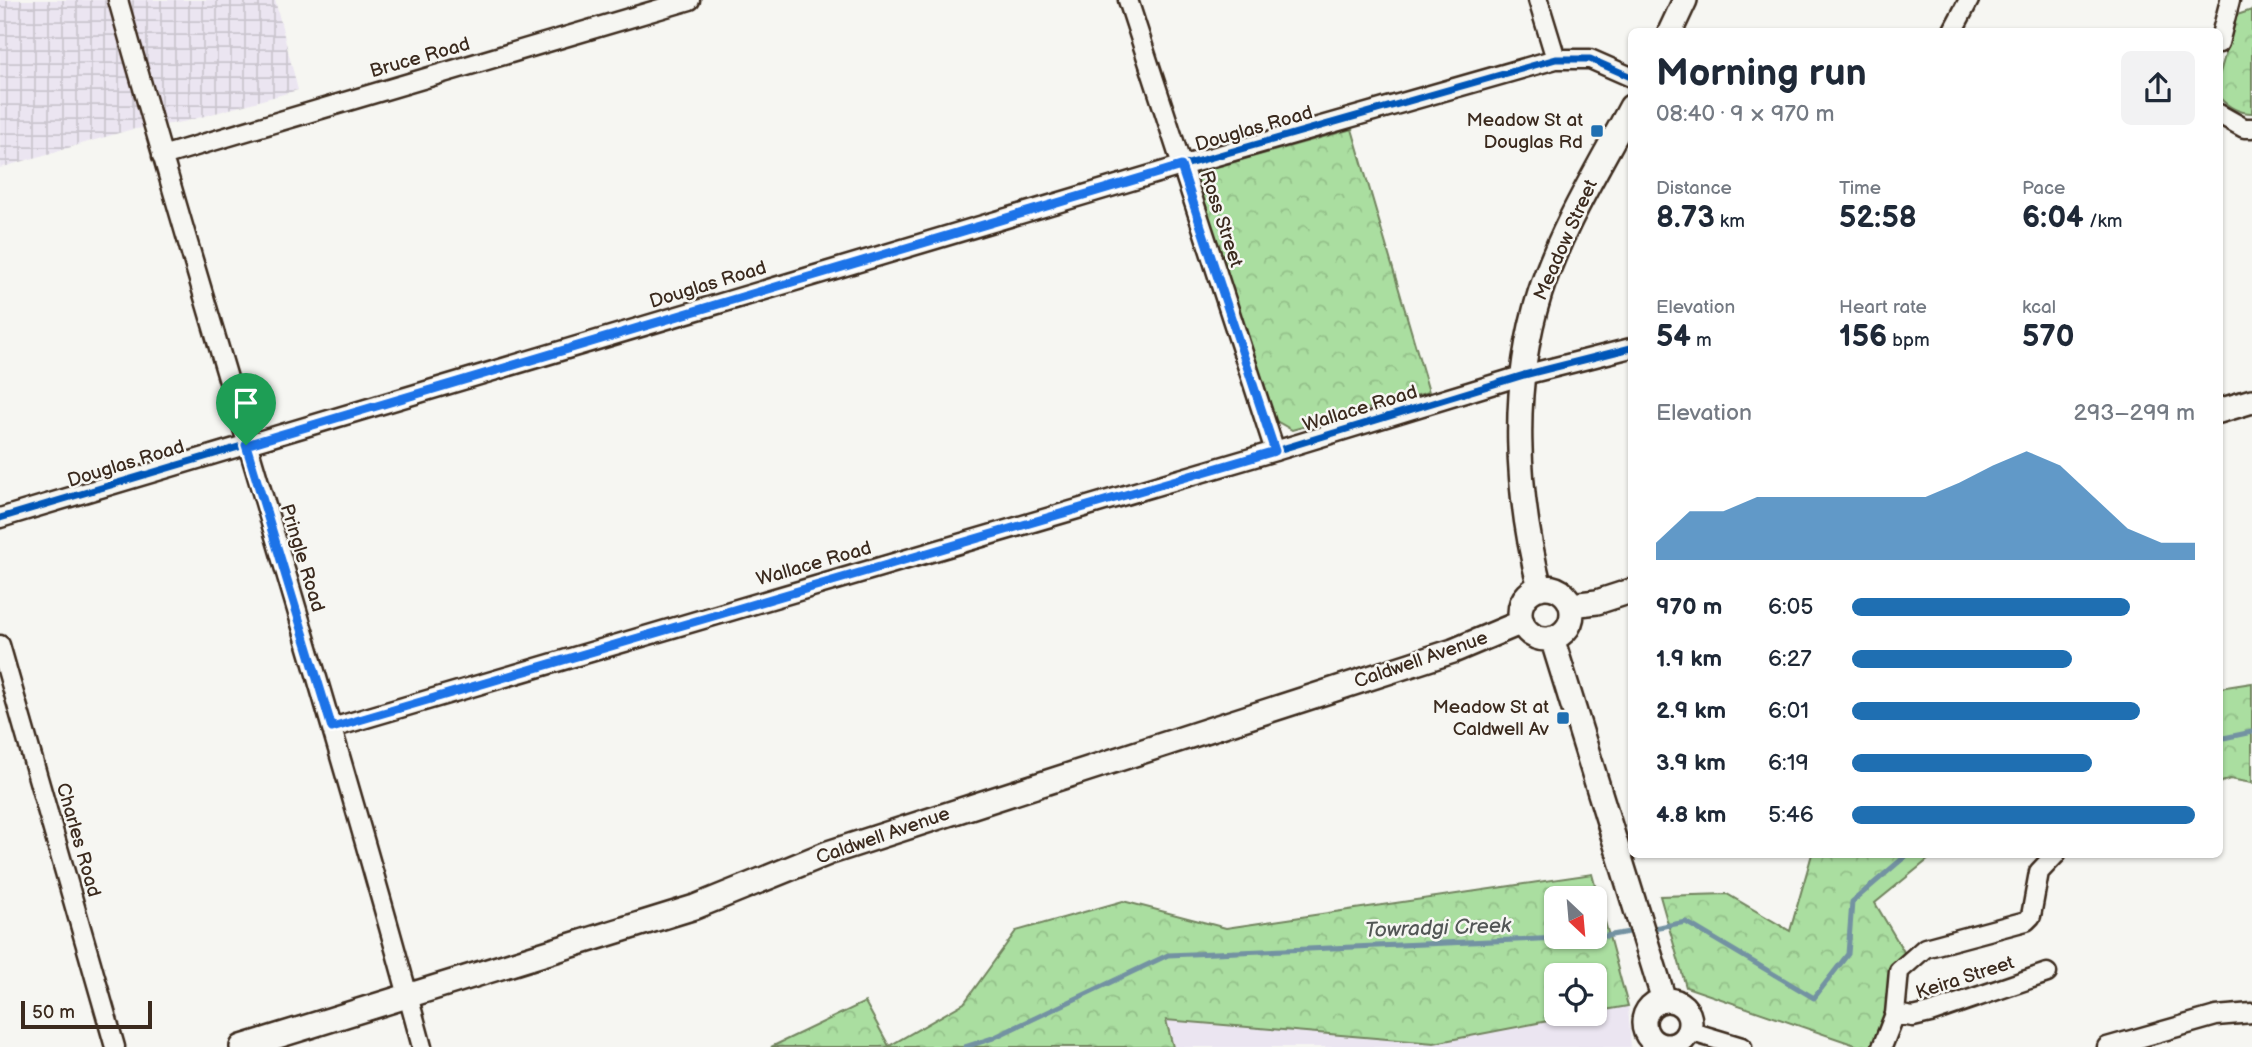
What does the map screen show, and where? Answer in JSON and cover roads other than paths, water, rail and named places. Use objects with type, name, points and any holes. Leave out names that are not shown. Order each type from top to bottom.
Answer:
[{"type":"main road","points":[[1672,28],[1685,0]]},
{"type":"main road","name":"Meadow Street","points":[[1540,587],[1524,503],[1519,422],[1532,323],[1555,255],[1628,113]]},
{"type":"main road","points":[[2223,410],[2252,401]]},
{"type":"main road","points":[[1540,587],[1556,589],[1571,604],[1572,618],[1567,629],[1552,638],[1533,635],[1522,622],[1522,602],[1540,587]]},
{"type":"main road","points":[[1571,604],[1597,602],[1628,592]]},
{"type":"main road","name":"Caldwell Avenue","points":[[242,1047],[695,908],[828,853],[1453,651],[1522,622]]},
{"type":"main road","points":[[1552,638],[1664,1000]]},
{"type":"main road","points":[[1664,1000],[1684,1007],[1690,1021],[1689,1031],[1676,1045],[1662,1046],[1649,1037],[1644,1022],[1650,1008],[1664,1000]]},
{"type":"street","name":"Pringle Road","points":[[118,0],[246,445],[332,728],[422,1047]]},
{"type":"street","name":"Ross Street","points":[[1128,0],[1275,451]]},
{"type":"street","points":[[1538,0],[1556,59]]},
{"type":"street","points":[[1954,28],[1969,0]]},
{"type":"street","points":[[2223,28],[2230,0]]},
{"type":"street","name":"Bruce Road","points":[[162,156],[686,1]]},
{"type":"street","name":"Douglas Road","points":[[0,518],[1181,166],[1556,59],[1590,59],[1628,76]]},
{"type":"street","points":[[2223,116],[2244,128],[2252,128]]},
{"type":"street","name":"Wallace Road","points":[[332,728],[1275,451],[1524,374],[1628,349]]},
{"type":"street","name":"Charles Road","points":[[0,645],[115,1047]]},
{"type":"street","name":"Keira Street","points":[[1882,1047],[1895,1014],[1899,971],[1925,948],[2026,921],[2031,916],[2039,872],[2052,858]]},
{"type":"street","name":"Keira Street","points":[[1895,1014],[1913,1017],[1930,1013],[2047,973]]},
{"type":"street","points":[[2108,1047],[2216,1016],[2252,1013]]},
{"type":"street","points":[[1689,1031],[1742,1047]]},
{"type":"waterway","name":"Towradgi Creek","points":[[2223,738],[2252,732]]},
{"type":"waterway","name":"Towradgi Creek","points":[[1648,929],[1686,922],[1814,998],[1848,954],[1852,902],[1903,858]]},
{"type":"waterway","name":"Towradgi Creek","points":[[965,1047],[993,1038],[1168,955],[1606,936],[1635,931]]},
{"type":"place","name":"Meadow St at Douglas Rd","points":[[1597,131]]},
{"type":"place","name":"Meadow St at Caldwell Av","points":[[1563,718]]}]
